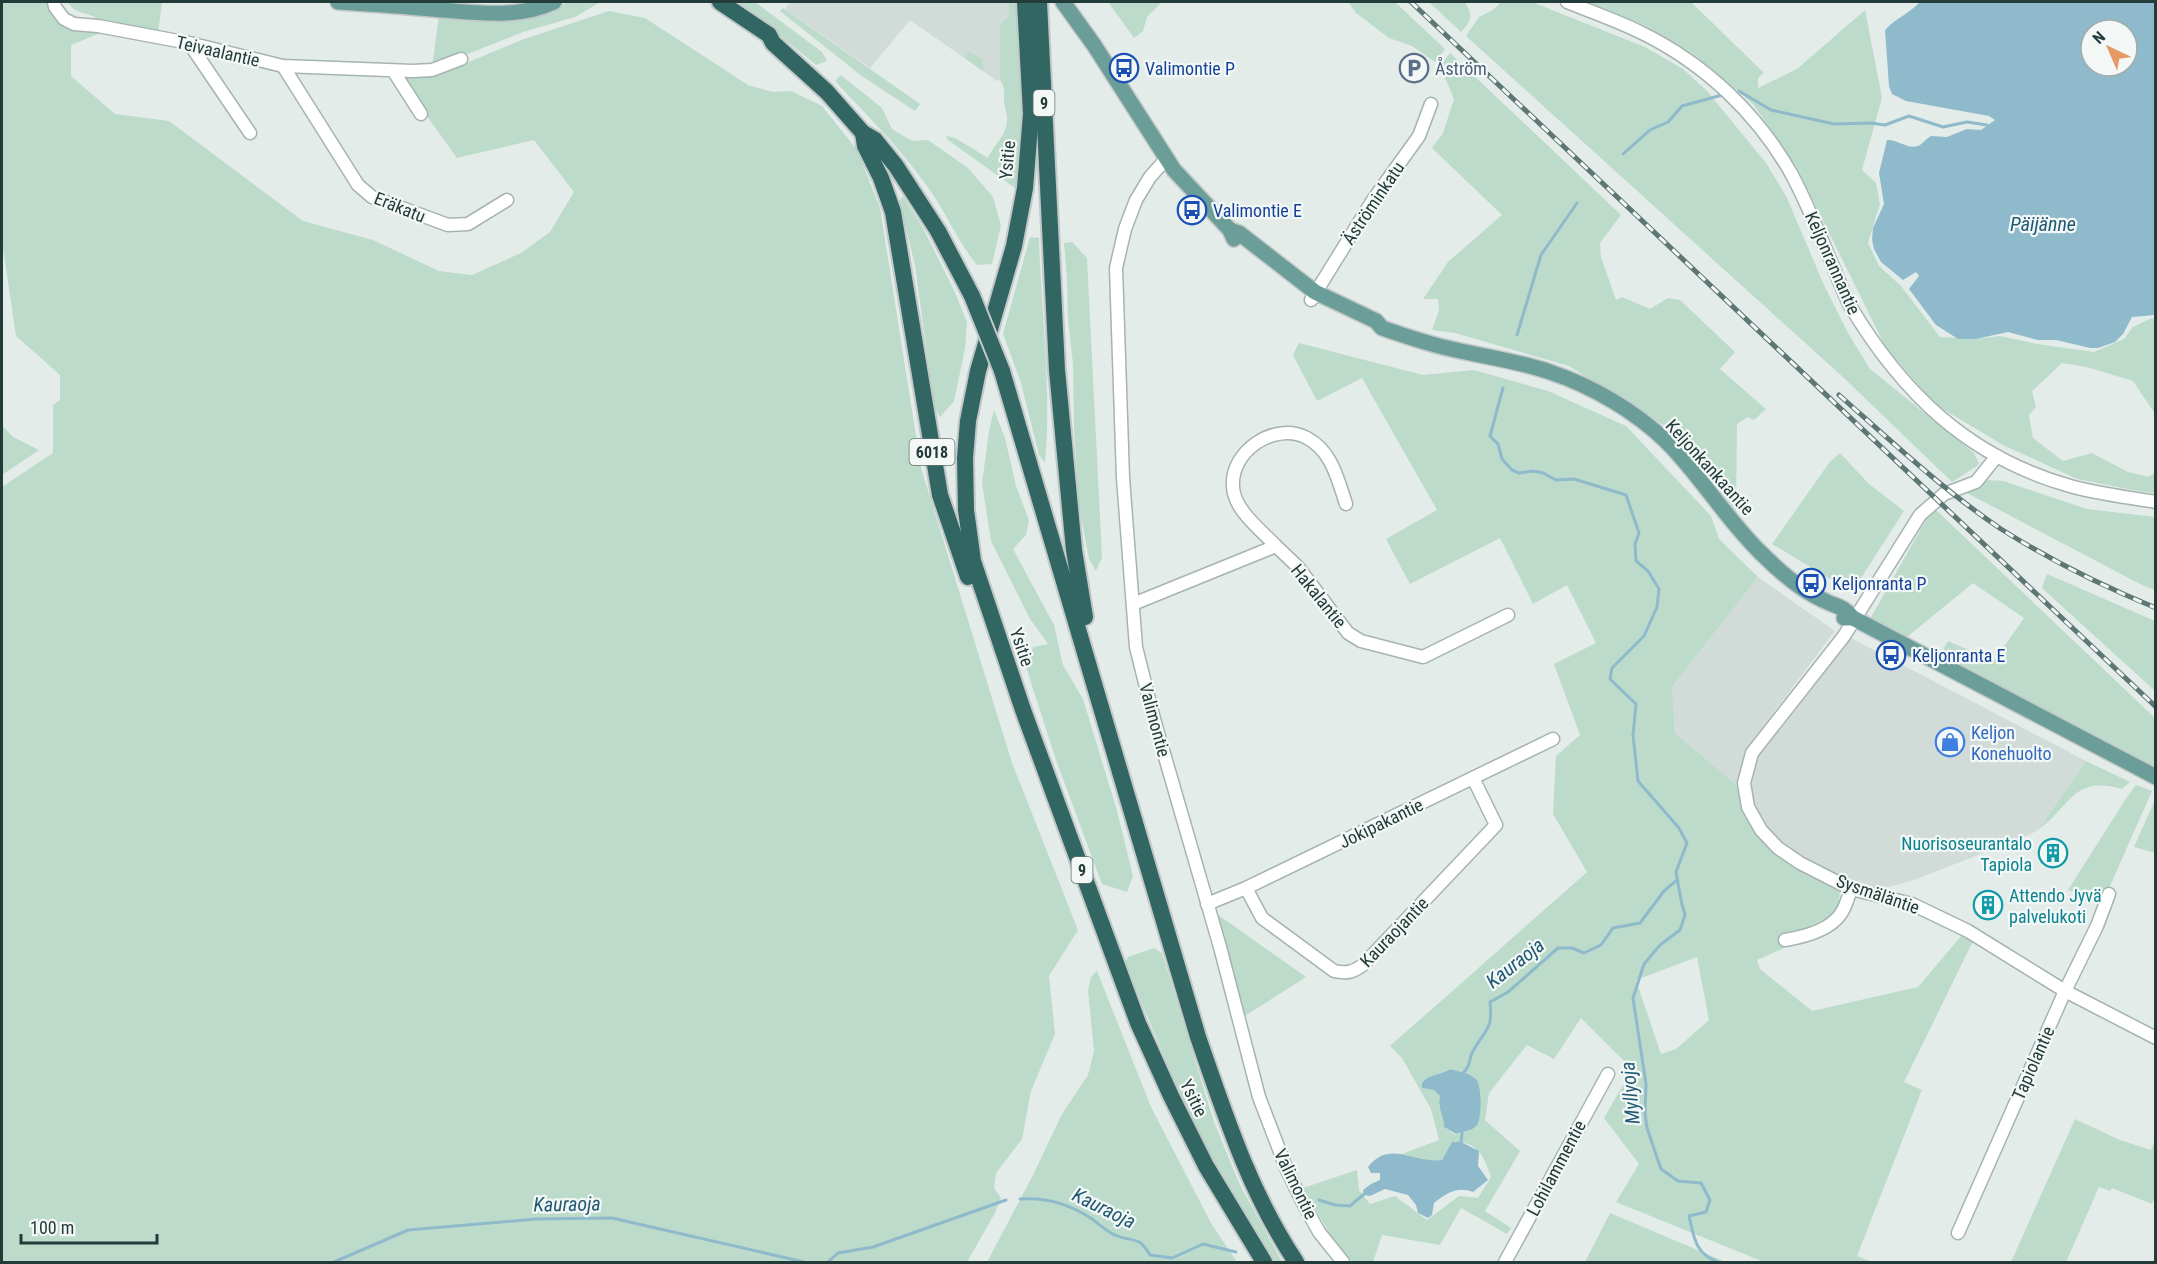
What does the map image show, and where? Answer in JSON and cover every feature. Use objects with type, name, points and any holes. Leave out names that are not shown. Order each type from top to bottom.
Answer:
[{"type":"highway","name":"6018","points":[[706,2],[764,41],[772,43],[827,92],[862,133],[875,140],[896,166],[938,231],[972,296],[1002,371],[1089,663]]},
{"type":"highway","name":"6018","points":[[720,2],[769,35],[772,43]]},
{"type":"highway","name":"Ysitie","points":[[1024,2],[1030,114],[1025,188],[1011,256],[971,401],[965,458],[966,510],[973,561],[999,642],[1138,1023],[1170,1096],[1206,1166],[1264,1263]]},
{"type":"highway","name":"9","points":[[1039,2],[1057,370],[1074,550],[1084,607],[1089,663]]},
{"type":"highway","name":"6018","points":[[862,133],[865,146],[893,212],[940,495],[980,612],[999,642]]},
{"type":"highway","name":"Ysitie","points":[[1089,663],[1198,1037],[1234,1142],[1277,1234],[1296,1263]]},
{"type":"main road","points":[[338,2],[479,13],[518,12],[554,2]]},
{"type":"main road","name":"Keljonkankaantie","points":[[1065,4],[1166,159],[1246,250],[1313,296],[1358,323],[1443,347],[1550,372],[1577,382],[1609,400],[1638,419],[1666,442],[1695,474],[1735,526],[1796,584],[1825,602],[1834,603],[1848,611],[1854,619],[2156,777]]},
{"type":"street","name":"Teivaalantie","points":[[54,2],[64,19],[74,24],[98,26],[189,43],[283,66],[393,72],[432,70],[461,59]]},
{"type":"street","name":"Keljonrannantie","points":[[1567,2],[1626,26],[1671,49],[1716,82],[1746,111],[1780,156],[1792,177],[1849,304],[1883,358],[1905,384],[1934,411],[1997,456],[2026,470],[2094,492],[2156,502]]},
{"type":"street","points":[[189,43],[250,133]]},
{"type":"street","name":"Eräkatu","points":[[283,66],[358,184],[372,197],[448,225],[468,224],[507,200]]},
{"type":"street","points":[[393,72],[421,114]]},
{"type":"street","name":"Äströminkatu","points":[[1313,296],[1372,200],[1419,136],[1431,104]]},
{"type":"street","name":"Valimontie","points":[[1166,159],[1150,177],[1136,200],[1125,229],[1116,268],[1123,478],[1136,647],[1256,1086],[1280,1155],[1303,1203],[1319,1232],[1343,1263]]},
{"type":"street","name":"Hakalantie","points":[[1346,504],[1335,470],[1324,452],[1307,437],[1277,434],[1259,441],[1246,450],[1235,468],[1232,488],[1239,507],[1298,567],[1348,633],[1361,642],[1424,657],[1508,615]]},
{"type":"street","name":"Sysmäläntie","points":[[1997,456],[1976,482],[1944,494],[1920,515],[1854,619],[1752,753],[1744,783],[1748,807],[1761,830],[1778,848],[1800,862],[1851,889],[1912,904],[1968,931],[2065,991],[2156,1038]]},
{"type":"street","points":[[1133,604],[1276,546]]},
{"type":"street","name":"Jokipakantie","points":[[1207,904],[1246,888],[1553,739]]},
{"type":"street","name":"Kauraojantie","points":[[1246,888],[1262,918],[1335,971],[1345,974],[1356,970],[1496,825],[1473,778]]},
{"type":"street","points":[[1785,940],[1797,938],[1829,925],[1840,916],[1851,889]]},
{"type":"street","name":"Tapiolantie","points":[[1958,1233],[2065,991],[2097,926],[2109,894]]},
{"type":"street","name":"Lohilammentie","points":[[1505,1263],[1608,1074]]},
{"type":"shaded area","points":[[790,2],[1008,2],[1009,16],[1000,80],[997,81],[910,20],[870,68],[785,9]]},
{"type":"shaded area","points":[[1758,577],[1835,631],[1746,749],[1739,787],[1675,733],[1672,687]]},
{"type":"shaded area","points":[[1849,637],[2086,761],[2039,829],[1917,879],[1882,889],[1853,884],[1804,859],[1781,843],[1765,827],[1752,804],[1748,783],[1757,755]]},
{"type":"green space","points":[[2,2],[47,2],[50,8],[103,32],[71,45],[71,76],[115,114],[169,121],[303,221],[373,240],[439,271],[472,275],[521,253],[550,232],[574,192],[534,140],[457,158],[404,84],[408,76],[435,76],[524,39],[609,11],[645,18],[748,85],[773,92],[791,91],[822,106],[857,150],[880,208],[921,468],[1012,763],[1078,930],[1049,976],[1055,1034],[1031,1091],[1022,1139],[996,1173],[994,1188],[1001,1198],[967,1262],[2,1262],[2,487],[53,453],[53,405],[60,400],[60,375],[16,336],[2,241]]},
{"type":"green space","points":[[68,2],[162,2],[158,34],[101,22],[93,16],[79,12]]},
{"type":"green space","points":[[568,2],[598,2],[575,17],[523,32],[432,68],[439,15],[480,20],[521,20],[547,13]]},
{"type":"green space","points":[[732,2],[755,2],[822,52],[827,61],[816,65],[773,30]]},
{"type":"green space","points":[[1008,2],[1016,2],[1021,72],[1020,142],[1015,188],[948,140],[946,136],[955,138],[988,158],[1004,131],[1007,114],[1000,80],[1000,25],[1009,16]]},
{"type":"green space","points":[[1108,2],[1162,2],[1147,17],[1143,31],[1134,38]]},
{"type":"green space","points":[[1348,2],[1395,2],[1445,49],[1435,62],[1412,46],[1389,38],[1356,13]]},
{"type":"green space","points":[[1429,2],[1465,2],[1470,14],[1469,21],[1461,32]]},
{"type":"green space","points":[[1501,2],[1532,2],[1645,47],[1683,69],[1707,91],[1766,163],[1786,196],[1824,285],[1848,333],[1870,369],[1974,453],[1979,463],[1977,466],[1952,482],[1845,379],[1466,36],[1479,17],[1493,10]]},
{"type":"green space","points":[[1587,2],[1691,2],[1764,73],[1758,78],[1758,88],[1797,69],[1865,10],[1882,98],[1862,170],[1876,183],[1880,204],[1868,243],[1879,266],[1901,286],[1940,337],[1976,339],[2000,336],[2094,352],[2124,339],[2133,327],[2152,318],[2155,320],[2155,414],[2133,381],[2087,367],[2062,363],[2032,391],[2036,407],[2029,415],[2033,438],[2063,461],[2092,453],[2128,472],[2149,477],[2155,472],[2155,493],[2077,479],[2003,445],[1936,405],[1886,348],[1797,168],[1753,104],[1692,53],[1646,26]]},
{"type":"green space","points":[[783,8],[920,104],[915,111],[863,77],[780,11]]},
{"type":"green space","points":[[968,51],[983,60],[983,71],[966,59]]},
{"type":"green space","points":[[1450,53],[1621,215],[1600,243],[1601,257],[1616,300],[1622,297],[1650,309],[1668,298],[1680,300],[1735,352],[1720,369],[1766,409],[1754,420],[1748,417],[1737,424],[1736,511],[1668,428],[1569,366],[1455,333],[1432,330],[1439,310],[1438,299],[1423,299],[1448,262],[1502,215],[1432,148],[1443,133],[1454,99],[1440,66]]},
{"type":"green space","points":[[841,75],[882,108],[892,129],[912,141],[928,140],[968,168],[993,197],[1001,225],[992,264],[977,265],[917,172],[835,81]]},
{"type":"green space","points":[[903,196],[924,230],[967,322],[965,349],[954,401],[940,417],[934,407],[915,265],[899,201]]},
{"type":"green space","points":[[1030,237],[1039,238],[1047,378],[1045,463],[1039,455],[1021,383],[1003,334]]},
{"type":"green space","points":[[1072,242],[1087,258],[1102,557],[1096,571],[1089,559],[1079,505],[1074,430],[1073,364],[1064,243]]},
{"type":"green space","points":[[1299,343],[1423,375],[1474,370],[1548,391],[1626,426],[1711,516],[1719,539],[1758,577],[1672,687],[1675,733],[1739,787],[1757,833],[1840,888],[1839,908],[1835,915],[1782,938],[1784,948],[1757,960],[1760,969],[1812,1011],[1918,987],[1962,935],[1973,941],[1904,1082],[1922,1090],[1857,1256],[1872,1262],[1764,1262],[1616,1202],[1639,1164],[1604,1118],[1632,1069],[1581,1018],[1554,1059],[1527,1045],[1489,1093],[1485,1120],[1520,1151],[1485,1211],[1511,1228],[1507,1234],[1461,1208],[1440,1245],[1382,1235],[1373,1262],[1353,1262],[1337,1246],[1303,1188],[1357,1170],[1359,1190],[1370,1204],[1395,1196],[1427,1220],[1459,1196],[1478,1198],[1491,1177],[1479,1151],[1461,1142],[1452,1142],[1442,1160],[1429,1162],[1402,1154],[1439,1140],[1431,1109],[1402,1058],[1390,1046],[1587,872],[1553,814],[1556,756],[1580,735],[1554,664],[1596,643],[1567,585],[1533,604],[1500,538],[1410,584],[1386,539],[1437,510],[1362,378],[1317,401],[1293,355]],"holes":[[[1697,957],[1709,1020],[1676,1049],[1661,1054],[1636,980]],[[1449,1069],[1474,1077],[1471,1130],[1455,1135],[1444,1127],[1439,1104],[1440,1096],[1434,1090],[1422,1088],[1422,1083],[1428,1078]]]},
{"type":"green space","points":[[994,410],[1005,438],[1016,486],[1029,520],[1026,535],[1013,549],[1054,625],[1063,665],[1083,699],[1117,811],[1133,876],[1127,892],[1102,884],[1056,760],[1026,667],[1033,647],[1048,644],[1030,619],[991,541],[982,483]]},
{"type":"green space","points":[[2,425],[13,437],[39,450],[2,475]]},
{"type":"green space","points":[[1840,453],[1869,484],[1904,511],[1852,592],[1772,544],[1829,463]]},
{"type":"green space","points":[[1988,480],[2003,481],[2087,509],[2155,517],[2155,590],[1967,493]]},
{"type":"green space","points":[[1936,510],[2155,718],[2155,767],[1940,655],[1948,641],[1994,661],[2024,618],[1973,583],[1907,637],[1870,619],[1926,520]]},
{"type":"green space","points":[[2047,574],[2155,621],[2155,691],[2042,588]]},
{"type":"green space","points":[[2086,761],[2130,782],[2122,789],[2093,786],[2083,789],[2039,829]]},
{"type":"green space","points":[[2136,785],[2152,791],[2102,904],[2068,890],[2127,797]]},
{"type":"green space","points":[[2155,800],[2155,853],[2134,847]]},
{"type":"green space","points":[[1217,914],[1306,977],[1245,1016]]},
{"type":"green space","points":[[1154,948],[1162,953],[1214,1122],[1239,1183],[1282,1262],[1275,1262],[1221,1176],[1180,1094],[1125,963],[1128,957]]},
{"type":"green space","points":[[1097,971],[1151,1107],[1211,1223],[1237,1262],[987,1262],[1062,1114],[1088,1075],[1094,1051],[1088,991],[1091,977]]},
{"type":"green space","points":[[2075,1119],[2120,1140],[2151,1150],[2155,1139],[2155,1197],[2152,1204],[2112,1188],[2110,1191],[2099,1187],[2066,1262],[2011,1262]]},
{"type":"green space","points":[[1610,1213],[1726,1262],[1585,1262]]},
{"type":"water","name":"Päijänne","points":[[1920,2],[2155,2],[2155,315],[2132,317],[2123,334],[2115,342],[2098,348],[2056,340],[2038,340],[2008,332],[1976,339],[1958,339],[1936,325],[1909,289],[1919,276],[1916,272],[1903,280],[1881,262],[1874,249],[1873,228],[1884,204],[1879,173],[1887,140],[1912,147],[1920,145],[1931,136],[1947,137],[1967,129],[1981,130],[1995,120],[1989,116],[1906,101],[1892,94],[1889,86],[1885,30]]},
{"type":"water","points":[[1450,1069],[1476,1079],[1480,1094],[1480,1116],[1477,1125],[1470,1130],[1456,1134],[1444,1127],[1439,1104],[1440,1096],[1434,1090],[1422,1088],[1425,1080]]},
{"type":"water","points":[[1452,1142],[1461,1142],[1479,1151],[1478,1166],[1488,1180],[1473,1192],[1457,1190],[1448,1194],[1434,1203],[1432,1215],[1428,1218],[1418,1213],[1416,1205],[1408,1195],[1385,1189],[1370,1196],[1364,1195],[1363,1190],[1380,1180],[1380,1173],[1371,1173],[1368,1167],[1376,1159],[1385,1155],[1402,1154],[1421,1159],[1442,1160]]},
{"type":"waterway","points":[[1739,91],[1771,110],[1834,124],[1885,125],[1909,116],[1943,127],[1967,122],[1987,125]]},
{"type":"waterway","points":[[1623,154],[1650,130],[1668,122],[1682,106],[1722,95]]},
{"type":"waterway","points":[[1517,335],[1541,255],[1577,203]]},
{"type":"waterway","name":"Myllyoja","points":[[1503,388],[1490,436],[1498,444],[1502,459],[1512,470],[1519,473],[1533,471],[1556,480],[1574,479],[1626,495],[1639,533],[1635,544],[1636,561],[1648,571],[1659,589],[1657,607],[1644,636],[1612,668],[1610,679],[1636,704],[1633,735],[1638,781],[1679,828],[1687,843],[1676,872],[1685,915],[1680,930],[1660,945],[1644,964],[1633,998],[1646,1084],[1647,1128],[1661,1169],[1678,1181],[1701,1183],[1710,1200],[1706,1212],[1689,1216],[1694,1238],[1700,1249],[1710,1259],[1718,1262]]},
{"type":"waterway","name":"Kauraoja","points":[[1464,1072],[1489,1024],[1490,1002],[1508,992],[1558,948],[1572,948],[1584,953],[1601,945],[1613,928],[1640,923],[1664,891],[1677,880]]},
{"type":"waterway","name":"Kauraoja","points":[[1461,1142],[1462,1133]]},
{"type":"waterway","name":"Kauraoja","points":[[1319,1200],[1335,1205],[1350,1206],[1364,1194]]},
{"type":"waterway","name":"Kauraoja","points":[[1020,1199],[1048,1200],[1075,1209],[1112,1234],[1142,1244],[1150,1255],[1172,1258],[1203,1244],[1236,1252]]},
{"type":"waterway","name":"Kauraoja","points":[[828,1262],[838,1253],[873,1247],[1006,1200]]},
{"type":"waterway","name":"Kauraoja","points":[[334,1262],[408,1230],[536,1219],[612,1218],[804,1262]]},
{"type":"railway","points":[[1411,2],[2156,707]]},
{"type":"railway","points":[[1839,395],[1938,482],[2001,529],[2077,572],[2156,608]]},
{"type":"place","name":"Valimontie P","points":[[1124,68]]},
{"type":"place","name":"Åström","points":[[1414,68]]},
{"type":"place","name":"Valimontie E","points":[[1192,210]]},
{"type":"place","name":"Keljonranta P","points":[[1811,583]]},
{"type":"place","name":"Keljonranta E","points":[[1891,655]]},
{"type":"place","name":"Keljon Konehuolto","points":[[1950,742]]},
{"type":"place","name":"Nuorisoseurantalo Tapiola","points":[[2053,853]]},
{"type":"place","name":"Attendo Jyvä palvelukoti","points":[[1988,905]]}]
